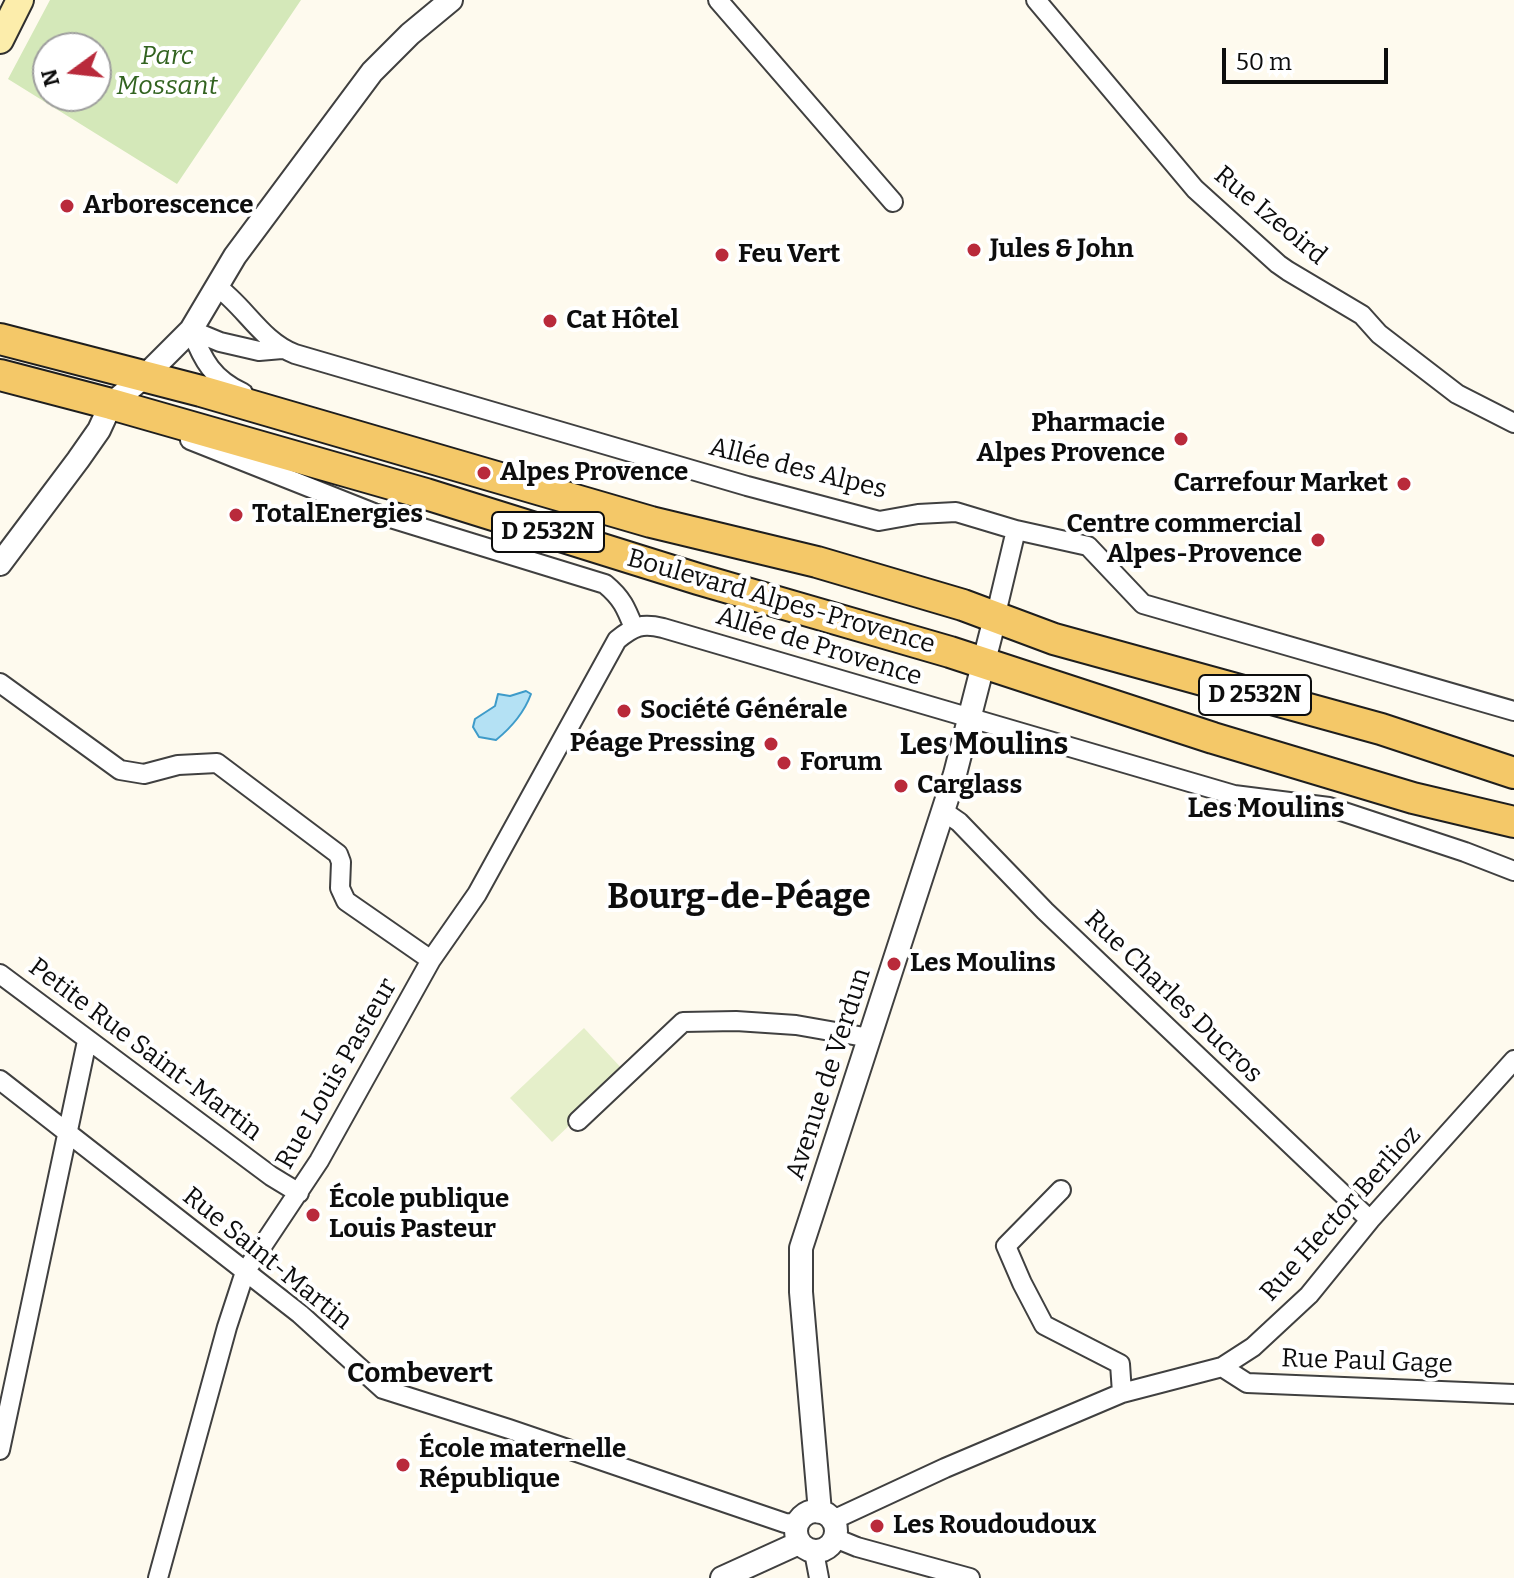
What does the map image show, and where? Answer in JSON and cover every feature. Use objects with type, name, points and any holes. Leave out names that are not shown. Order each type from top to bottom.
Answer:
[{"type":"main road","points":[[0,40],[20,0]]},
{"type":"main road","name":"Boulevard Alpes-Provence","points":[[0,339],[145,376],[651,522],[817,562],[963,605],[1054,639],[1381,729],[1514,773]]},
{"type":"main road","name":"Boulevard Alpes-Provence","points":[[0,375],[426,494],[698,579],[984,663],[1198,733],[1413,798],[1514,822]]},
{"type":"street","points":[[0,564],[99,430],[111,404],[145,376],[191,330],[235,256],[372,72],[410,34],[451,0]]},
{"type":"street","points":[[718,0],[893,202]]},
{"type":"street","name":"Rue Izeoird","points":[[1036,0],[1195,189],[1278,264],[1362,315],[1379,334],[1457,394],[1514,423]]},
{"type":"street","name":"Allée des Alpes","points":[[216,286],[228,294],[251,321],[282,349]]},
{"type":"street","points":[[191,330],[202,358],[227,386],[301,420]]},
{"type":"street","name":"Allée des Alpes","points":[[191,330],[220,342],[259,351],[282,349],[627,451],[879,521],[918,514],[956,512],[1016,530],[1088,546],[1143,604],[1514,711]]},
{"type":"street","points":[[143,414],[177,434],[374,513],[605,584],[618,594],[634,628]]},
{"type":"street","points":[[995,618],[1016,530]]},
{"type":"street","name":"Avenue de Verdun","points":[[829,1523],[801,1292],[801,1248],[943,811],[995,618]]},
{"type":"street","name":"Allée de Provence","points":[[634,628],[647,625],[663,628],[1234,795],[1329,807],[1514,871]]},
{"type":"street","name":"Rue Louis Pasteur","points":[[158,1578],[245,1272],[299,1193],[431,960],[477,894],[617,640],[634,628]]},
{"type":"street","points":[[0,683],[120,770],[144,774],[178,765],[217,763],[338,854],[341,862],[340,888],[346,901],[431,960]]},
{"type":"street","name":"Rue Charles Ducros","points":[[943,811],[959,822],[1045,911],[1370,1220]]},
{"type":"street","name":"Petite Rue Saint-Martin","points":[[0,974],[271,1176],[299,1193]]},
{"type":"street","points":[[578,1121],[683,1022],[736,1021],[796,1025],[870,1038]]},
{"type":"street","points":[[0,1450],[87,1041]]},
{"type":"street","name":"Rue Hector Berlioz","points":[[829,1523],[945,1468],[1122,1393],[1222,1367],[1253,1347],[1309,1295],[1370,1220],[1514,1060]]},
{"type":"street","name":"Rue Saint-Martin","points":[[0,1080],[300,1314],[383,1389],[785,1523],[803,1539]]},
{"type":"street","points":[[1061,1190],[1006,1246],[1044,1325],[1120,1364],[1122,1393]]},
{"type":"street","name":"Rue Paul Gage","points":[[1222,1367],[1247,1383],[1514,1394]]},
{"type":"street","points":[[819,1578],[803,1539],[806,1514],[829,1523],[857,1547],[970,1578]]},
{"type":"street","points":[[803,1539],[823,1551],[831,1546],[829,1523]]},
{"type":"street","points":[[722,1578],[803,1539]]},
{"type":"green space","name":"Parc Mossant","points":[[50,0],[301,0],[177,184],[61,112],[112,112],[112,32],[33,32]]},
{"type":"green space","name":"Parc Mossant","points":[[32,34],[32,94],[8,79]]},
{"type":"green space","points":[[584,1028],[625,1072],[552,1142],[510,1098]]},
{"type":"water","points":[[526,691],[531,694],[528,701],[507,730],[496,740],[479,737],[473,727],[475,719],[495,706],[498,694],[510,696]]},
{"type":"place","name":"Arborescence","points":[[67,206]]},
{"type":"place","name":"Jules & John","points":[[974,250]]},
{"type":"place","name":"Feu Vert","points":[[722,255]]},
{"type":"place","name":"Cat Hôtel","points":[[550,321]]},
{"type":"place","name":"Pharmacie Alpes Provence","points":[[1181,439]]},
{"type":"place","name":"Alpes Provence","points":[[484,473]]},
{"type":"place","name":"Carrefour Market","points":[[1404,484]]},
{"type":"place","name":"TotalEnergies","points":[[236,515]]},
{"type":"place","name":"Centre commercial Alpes-Provence","points":[[1318,540]]},
{"type":"place","name":"Société Générale","points":[[624,711]]},
{"type":"place","name":"Péage Pressing","points":[[771,744]]},
{"type":"place","name":"Forum","points":[[784,763]]},
{"type":"place","name":"Carglass","points":[[901,786]]},
{"type":"place","name":"Les Moulins","points":[[894,964]]},
{"type":"place","name":"École publique Louis Pasteur","points":[[313,1215]]},
{"type":"place","name":"École maternelle République","points":[[403,1465]]},
{"type":"place","name":"Les Roudoudoux","points":[[877,1526]]},
{"type":"district","name":"Les Moulins","points":[[984,746]]},
{"type":"district","name":"Les Moulins","points":[[1266,809]]},
{"type":"district","name":"Bourg-de-Péage","points":[[739,899]]},
{"type":"district","name":"Combevert","points":[[420,1374]]}]
